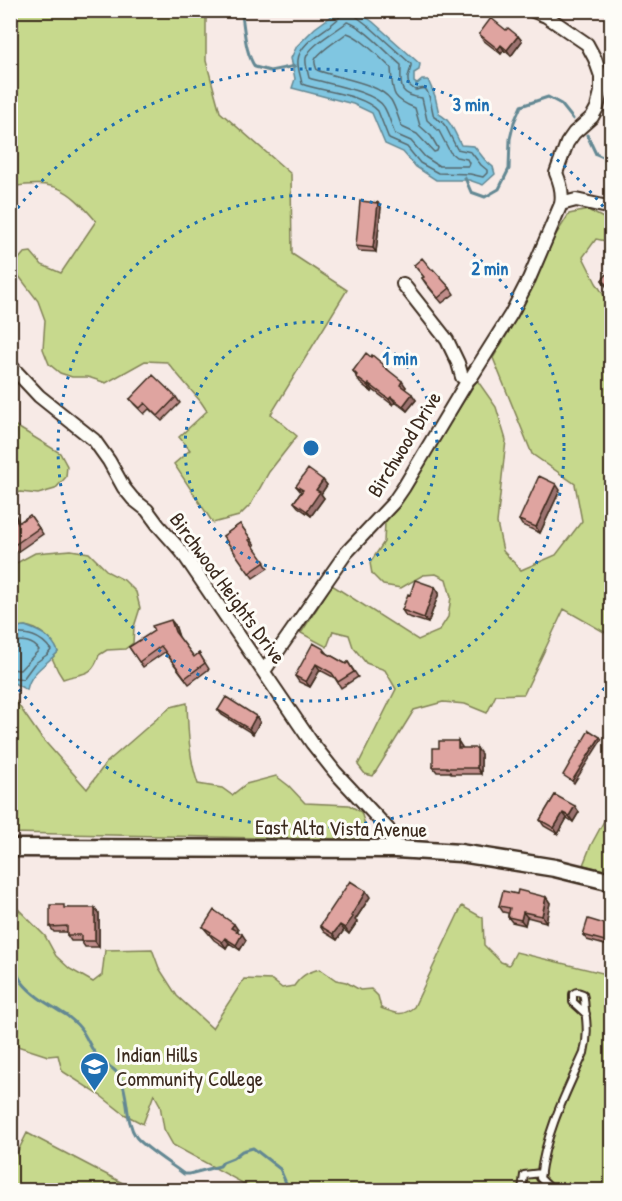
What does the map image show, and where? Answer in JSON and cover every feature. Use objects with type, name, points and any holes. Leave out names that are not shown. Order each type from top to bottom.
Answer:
[{"type":"main road","name":"East Alta Vista Avenue","points":[[10,848],[396,849],[460,853],[552,867],[612,882]]},
{"type":"street","points":[[531,10],[546,16],[587,44],[601,76],[601,92],[597,108],[592,117],[574,133],[567,143],[556,173],[560,181],[561,204],[576,200],[612,208]]},
{"type":"street","name":"Birchwood Drive","points":[[264,671],[346,553],[393,503],[468,380],[511,315],[561,204]]},
{"type":"street","points":[[403,284],[447,340],[462,377],[468,380]]},
{"type":"street","name":"Birchwood Heights Drive","points":[[10,365],[39,396],[94,440],[124,488],[147,510],[183,552],[312,743],[387,829],[396,849]]},
{"type":"lane","points":[[552,1191],[540,1178],[542,1161],[547,1140],[584,1053],[587,1039],[586,1014]]},
{"type":"lane","points":[[522,1191],[524,1175],[541,1173]]},
{"type":"green space","points":[[11,10],[206,11],[206,61],[220,112],[291,174],[292,254],[347,290],[271,414],[297,436],[269,472],[251,504],[239,516],[213,523],[174,464],[190,450],[179,437],[207,411],[167,362],[145,361],[106,383],[88,377],[72,377],[60,373],[49,364],[43,349],[45,320],[38,301],[12,267],[24,253],[31,252],[42,265],[61,273],[96,221],[77,200],[59,189],[39,185],[11,187]]},
{"type":"green space","points":[[588,210],[611,222],[611,242],[596,239],[583,257],[611,306],[611,636],[564,609],[524,694],[496,695],[487,713],[465,704],[443,702],[414,710],[373,776],[365,774],[358,765],[396,689],[385,670],[366,663],[353,647],[349,635],[333,631],[327,647],[301,633],[332,585],[418,640],[439,631],[448,617],[451,597],[446,579],[436,574],[423,575],[401,588],[383,585],[372,574],[370,563],[384,542],[385,522],[397,507],[477,380],[496,407],[506,440],[497,523],[503,551],[521,570],[556,555],[582,521],[575,484],[532,454],[493,358],[521,311],[555,236],[569,214]]},
{"type":"green space","points":[[11,423],[60,453],[67,466],[66,477],[55,489],[38,494],[20,492],[11,498]]},
{"type":"green space","points":[[71,550],[89,553],[108,572],[124,580],[136,592],[140,608],[134,627],[133,643],[125,649],[107,650],[99,655],[90,671],[63,679],[52,658],[58,652],[49,639],[30,627],[11,628],[11,566],[35,553]]},
{"type":"green space","points":[[10,693],[40,736],[87,789],[106,763],[160,716],[171,707],[187,703],[191,754],[198,784],[222,788],[232,795],[246,784],[276,776],[305,803],[349,805],[361,812],[370,840],[11,833]]},
{"type":"green space","points":[[611,808],[611,872],[583,865]]},
{"type":"green space","points":[[10,905],[17,908],[45,936],[56,956],[70,969],[93,982],[102,975],[105,950],[152,949],[159,968],[177,996],[212,1028],[244,979],[272,980],[282,988],[294,986],[305,975],[320,969],[336,980],[346,982],[360,990],[371,989],[378,996],[381,1008],[398,1014],[405,1012],[414,1007],[462,906],[483,918],[484,945],[501,962],[509,965],[516,952],[611,975],[611,1190],[253,1190],[173,1145],[164,1129],[160,1105],[154,1094],[143,1124],[124,1114],[62,1071],[58,1055],[48,1056],[11,1044]]},
{"type":"green space","points":[[27,1133],[136,1190],[11,1190],[11,1165]]},
{"type":"water","points":[[340,10],[358,11],[420,64],[419,70],[414,73],[414,82],[417,84],[422,80],[428,80],[439,114],[450,123],[461,145],[474,146],[493,167],[495,174],[483,185],[469,180],[436,180],[416,167],[403,152],[385,144],[372,113],[353,104],[292,88],[295,79],[291,58],[297,46],[315,28]]},
{"type":"water","points":[[25,626],[49,638],[58,652],[35,673],[27,690],[10,681],[11,628]]},
{"type":"building","points":[[491,18],[518,36],[507,50],[501,45],[498,49],[479,34]]},
{"type":"building","points":[[360,201],[378,203],[373,248],[356,246]]},
{"type":"building","points":[[422,258],[450,288],[438,298],[414,265]]},
{"type":"building","points":[[612,268],[612,288],[602,280]]},
{"type":"building","points":[[366,353],[371,357],[372,355],[402,381],[400,385],[412,394],[403,406],[356,377],[353,371]]},
{"type":"building","points":[[153,375],[176,397],[158,416],[145,403],[140,408],[130,399]]},
{"type":"building","points":[[308,469],[323,480],[316,490],[320,492],[307,511],[294,502],[303,490],[296,486]]},
{"type":"building","points":[[539,476],[556,484],[536,527],[519,520]]},
{"type":"building","points":[[10,507],[18,523],[30,515],[39,528],[13,546],[10,542]]},
{"type":"building","points":[[240,524],[265,562],[249,573],[223,536]]},
{"type":"building","points":[[415,580],[435,587],[424,618],[402,610]]},
{"type":"building","points":[[171,620],[175,632],[194,657],[199,653],[205,663],[185,678],[161,646],[139,662],[129,647],[154,631],[152,626]]},
{"type":"building","points":[[313,643],[346,664],[348,662],[354,672],[338,682],[332,673],[316,664],[306,682],[295,676]]},
{"type":"building","points":[[226,697],[256,716],[249,729],[218,710]]},
{"type":"building","points":[[589,730],[600,737],[572,781],[563,775]]},
{"type":"building","points":[[439,741],[458,741],[458,748],[477,748],[477,768],[433,767],[433,748],[439,748]]},
{"type":"building","points":[[555,795],[575,806],[569,816],[563,813],[554,828],[540,820]]},
{"type":"building","points":[[350,881],[366,891],[345,928],[340,925],[333,934],[320,926]]},
{"type":"building","points":[[518,890],[546,897],[542,916],[523,912],[521,920],[508,917],[510,908],[499,906],[503,891],[517,894]]},
{"type":"building","points":[[50,905],[64,905],[64,908],[95,908],[95,941],[81,941],[81,935],[67,935],[67,926],[50,927]]},
{"type":"building","points":[[214,910],[234,924],[231,928],[242,934],[236,945],[225,938],[222,942],[203,927]]},
{"type":"building","points":[[588,919],[608,925],[606,931],[612,933],[612,943],[583,935]]},
{"type":"waterway","points":[[241,10],[247,47],[255,67],[270,71],[295,66]]},
{"type":"waterway","points":[[465,178],[471,192],[485,197],[499,189],[509,169],[510,139],[521,106],[548,97],[561,104],[573,119]]},
{"type":"waterway","points":[[587,135],[596,154],[612,161]]},
{"type":"waterway","points":[[10,961],[26,987],[74,1021],[96,1055],[119,1075],[133,1130],[145,1146],[184,1174],[220,1166],[242,1151],[253,1148],[280,1169],[289,1190]]},
{"type":"place","name":"Indian Hills Community College","points":[[95,1092]]}]
